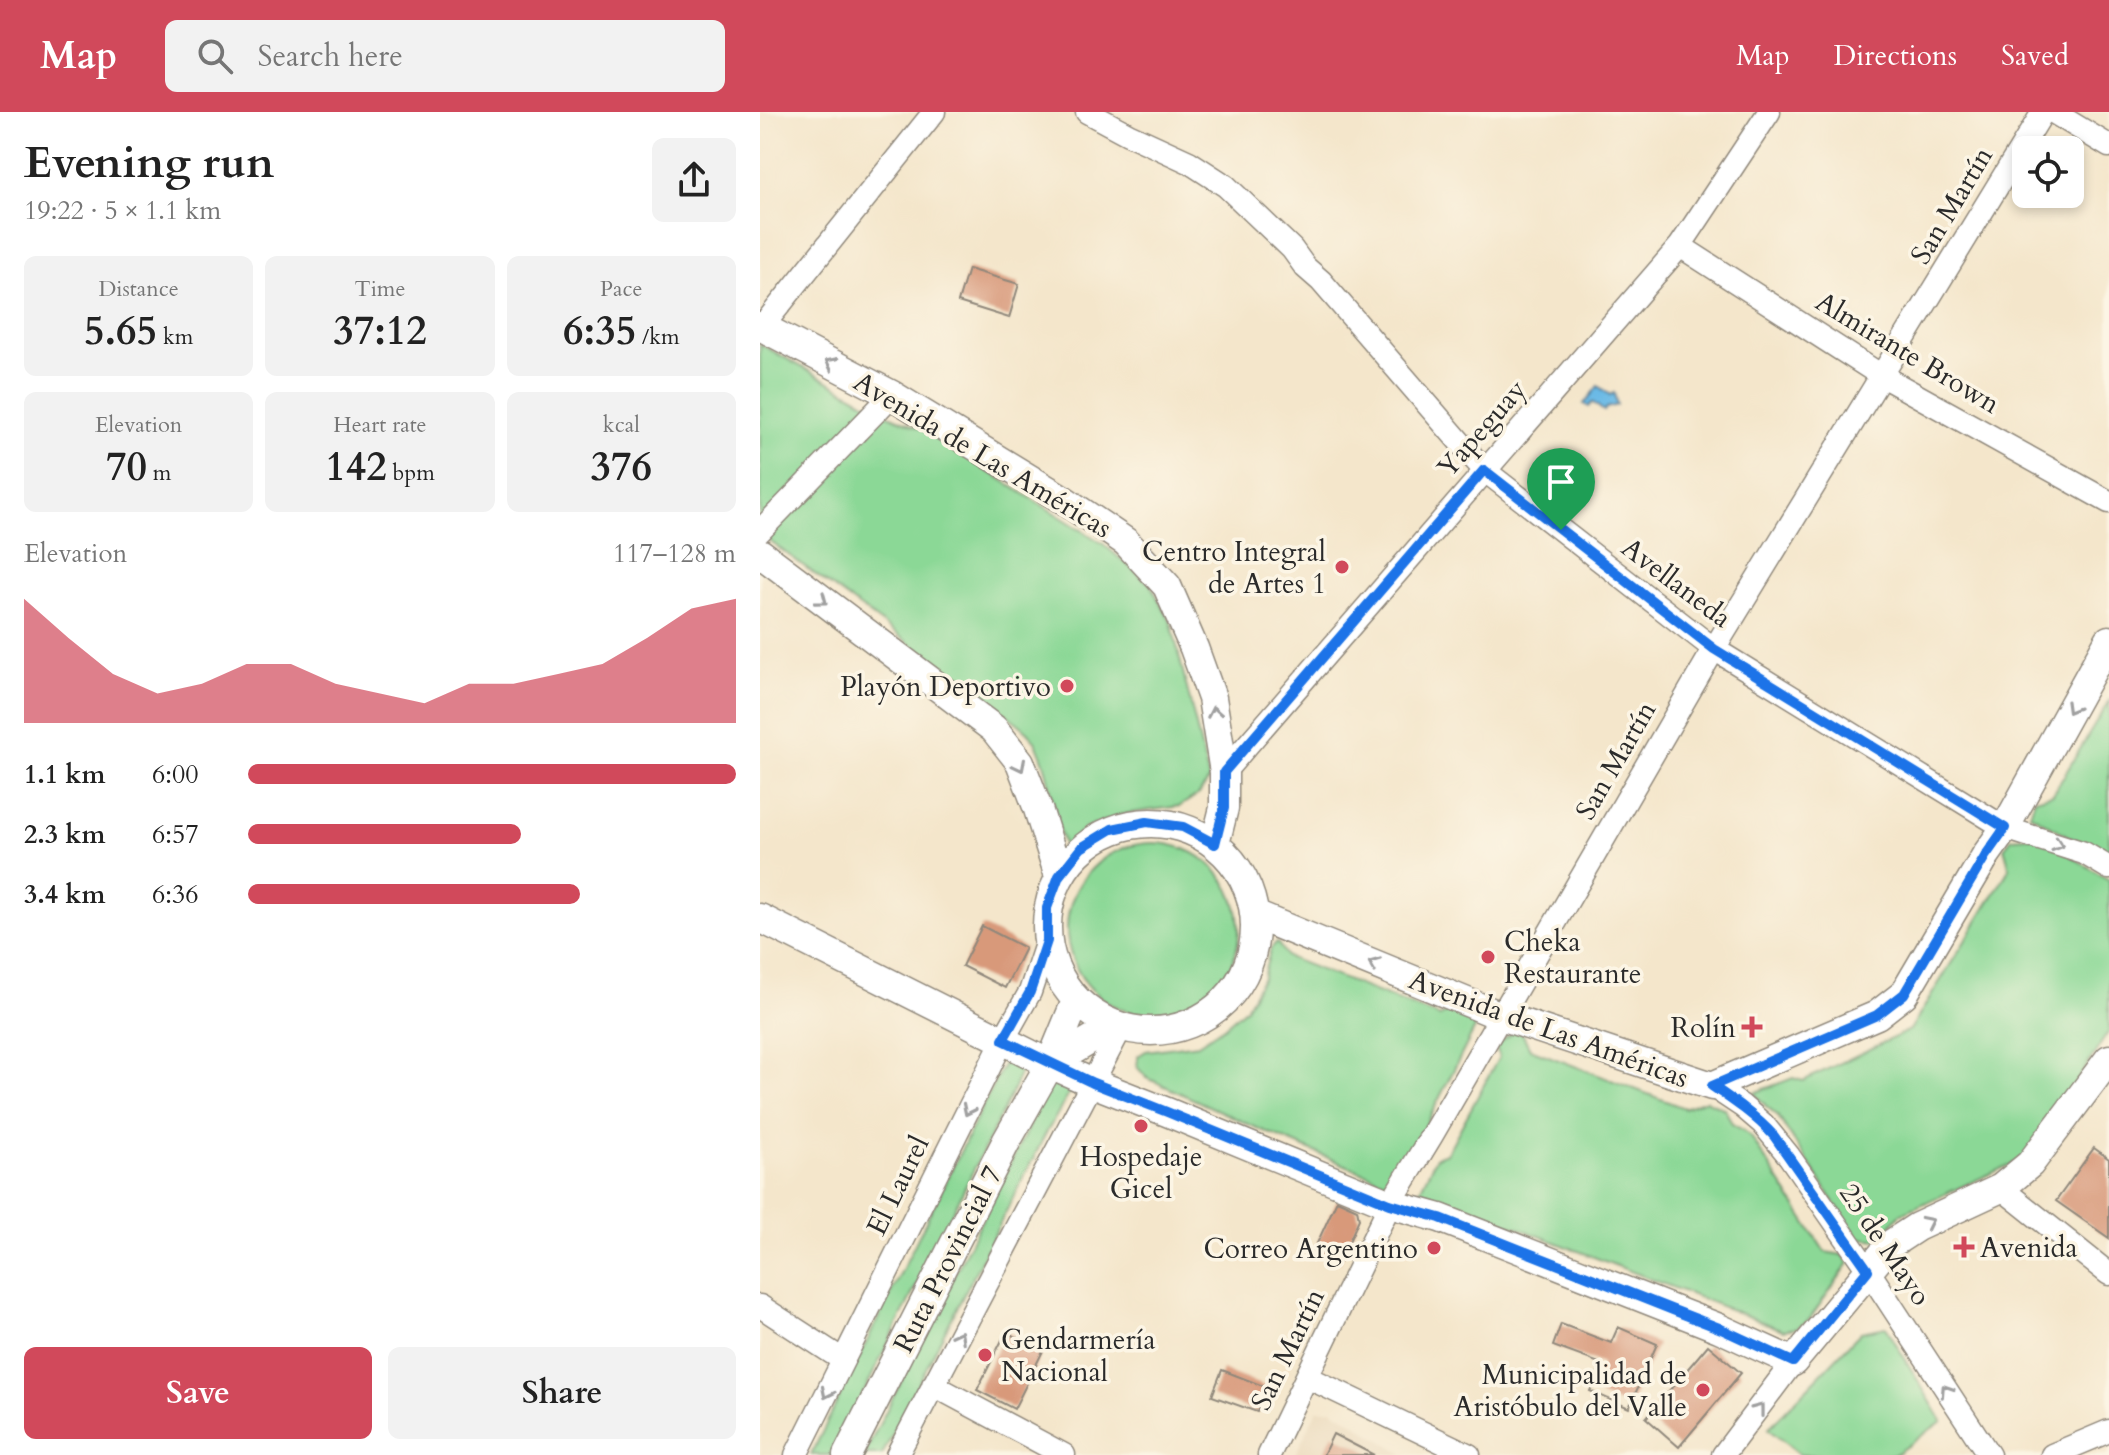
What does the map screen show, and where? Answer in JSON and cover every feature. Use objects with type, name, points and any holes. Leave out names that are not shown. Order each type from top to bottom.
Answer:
[{"type":"main road","name":"Avenida de Las Américas","points":[[761,326],[892,395],[1064,500],[1126,542],[1167,586],[1212,698],[1224,772],[1224,808],[1215,844]]},
{"type":"main road","points":[[760,553],[994,729],[1020,762],[1059,876]]},
{"type":"main road","name":"Avenida de Las Américas","points":[[1255,915],[1501,1016],[1712,1086],[1877,1015],[1904,994],[2005,828],[2109,640]]},
{"type":"main road","points":[[1147,822],[1183,827],[1215,844],[1234,864],[1248,889],[1255,915],[1253,950],[1240,982],[1217,1008],[1187,1026],[1153,1032],[1118,1026],[1096,1017],[1076,1001],[1057,974],[1047,941],[1047,908],[1059,876],[1081,848],[1112,829],[1147,822]]},
{"type":"main road","points":[[760,918],[1093,1083],[1390,1204],[1440,1218],[1719,1328],[1793,1362],[1891,1244],[1917,1227],[2001,1188],[2030,1164],[2109,1059]]},
{"type":"main road","name":"Ruta Provincial 7","points":[[847,1455],[1006,1142],[1050,1064],[1076,1001]]},
{"type":"main road","name":"Ruta Provincial 7","points":[[1050,1064],[1118,1026]]},
{"type":"street","points":[[761,326],[934,112]]},
{"type":"street","name":"Avellaneda","points":[[1087,112],[1189,162],[1226,186],[1292,249],[1484,470],[1714,649],[2005,828],[2084,853],[2109,868]]},
{"type":"street","name":"Yapeguay","points":[[1224,772],[1680,246],[1769,112]]},
{"type":"street","name":"San Martín","points":[[1269,1455],[1390,1204],[1714,649],[2043,112]]},
{"type":"street","points":[[2053,112],[2109,146]]},
{"type":"street","name":"Almirante Brown","points":[[1680,246],[1882,376],[2109,502]]},
{"type":"street","points":[[760,531],[892,395]]},
{"type":"street","name":"El Laurel","points":[[796,1455],[1003,1040],[1030,992],[1047,941]]},
{"type":"street","points":[[897,1455],[1093,1083],[1118,1026]]},
{"type":"street","name":"25 de Mayo","points":[[1712,1086],[1742,1106],[1774,1136],[1868,1270],[1989,1455]]},
{"type":"street","points":[[2001,1188],[2109,1274]]},
{"type":"street","points":[[760,1306],[843,1360]]},
{"type":"street","points":[[1723,1455],[1793,1362]]},
{"type":"street","points":[[1307,1377],[1469,1455]]},
{"type":"street","points":[[933,1385],[1064,1455]]},
{"type":"street","points":[[2052,1455],[2088,1448],[2109,1431]]},
{"type":"shaded area","points":[[1332,1409],[1404,1455],[1295,1455],[1317,1410]]},
{"type":"green space","points":[[760,344],[889,415],[923,430],[1102,543],[1150,584],[1171,622],[1209,780],[1199,794],[1180,806],[1124,814],[1085,828],[1065,848],[1047,773],[1037,745],[1028,732],[760,534]]},
{"type":"green space","points":[[2109,701],[2109,859],[2030,814],[2035,799],[2053,794]]},
{"type":"green space","points":[[2039,836],[2109,880],[2109,1031],[2033,1150],[2019,1161],[1900,1214],[1880,1240],[1858,1238],[1777,1115],[1754,1093],[1793,1078],[1803,1081],[1910,1030],[2010,868],[2004,848],[2012,838]]},
{"type":"green space","points":[[1153,843],[1186,850],[1214,868],[1232,896],[1239,929],[1232,962],[1214,990],[1186,1008],[1153,1015],[1120,1008],[1092,990],[1074,962],[1067,929],[1074,896],[1092,868],[1120,850]]},
{"type":"green space","points":[[1277,942],[1287,957],[1440,1017],[1453,1009],[1471,1013],[1477,1024],[1402,1172],[1391,1184],[1147,1078],[1137,1067],[1138,1056],[1146,1051],[1198,1044],[1246,1008],[1263,977],[1271,948]]},
{"type":"green space","points":[[1519,1027],[1530,1049],[1684,1108],[1706,1100],[1725,1109],[1732,1124],[1751,1137],[1825,1252],[1843,1255],[1849,1263],[1809,1320],[1796,1328],[1783,1330],[1420,1190],[1436,1157],[1447,1153],[1499,1057],[1496,1046]]},
{"type":"green space","points":[[1014,1057],[1020,1070],[1015,1086],[833,1455],[811,1455],[1005,1061]]},
{"type":"green space","points":[[1056,1079],[1072,1089],[1045,1135],[882,1455],[864,1455],[1047,1090]]},
{"type":"green space","points":[[1886,1327],[1942,1421],[1894,1455],[1800,1455],[1768,1429],[1861,1332]]},
{"type":"water","points":[[1598,386],[1610,395],[1614,393],[1617,405],[1604,411],[1592,402],[1589,407],[1584,404]]},
{"type":"building","points":[[968,269],[1019,284],[1009,318],[958,302]]},
{"type":"building","points":[[982,926],[1025,948],[1005,988],[962,966]]},
{"type":"building","points":[[2094,1148],[2109,1159],[2109,1238],[2056,1201]]},
{"type":"building","points":[[1337,1200],[1357,1209],[1359,1219],[1340,1262],[1314,1250]]},
{"type":"building","points":[[1561,1324],[1611,1343],[1618,1327],[1657,1344],[1629,1408],[1590,1391],[1602,1364],[1553,1346]]},
{"type":"building","points":[[1006,1332],[1043,1351],[1014,1409],[977,1390]]},
{"type":"building","points":[[1708,1345],[1741,1373],[1679,1447],[1646,1418]]},
{"type":"building","points":[[1222,1370],[1266,1387],[1257,1412],[1212,1396]]},
{"type":"building","points":[[1333,1434],[1374,1455],[1323,1455]]},
{"type":"place","name":"Centro Integral de Artes 1","points":[[1342,567]]},
{"type":"place","name":"Playón Deportivo","points":[[1067,686]]},
{"type":"place","name":"Cheka Restaurante","points":[[1488,957]]},
{"type":"place","name":"Rolín","points":[[1752,1027]]},
{"type":"place","name":"Hospedaje Gicel","points":[[1141,1126]]},
{"type":"place","name":"Avenida","points":[[1964,1247]]},
{"type":"place","name":"Correo Argentino","points":[[1434,1248]]},
{"type":"place","name":"Gendarmería Nacional","points":[[985,1355]]},
{"type":"place","name":"Municipalidad de Aristóbulo del Valle","points":[[1703,1390]]},
{"type":"route","points":[[1484,470],[1561,530],[1714,649],[2005,828],[1904,994],[1877,1015],[1712,1086],[1742,1106],[1774,1136],[1868,1270],[1793,1362],[1719,1328],[1440,1218],[1390,1204],[1093,1083],[1003,1040],[1030,992],[1047,941],[1047,908],[1059,876],[1081,848],[1112,829],[1147,822],[1183,827],[1215,844],[1224,808],[1224,772],[1484,470]]}]
